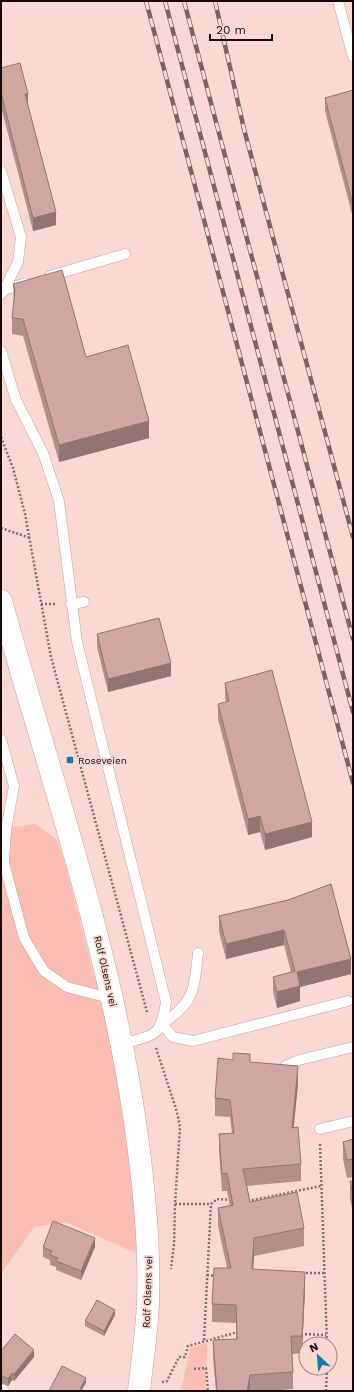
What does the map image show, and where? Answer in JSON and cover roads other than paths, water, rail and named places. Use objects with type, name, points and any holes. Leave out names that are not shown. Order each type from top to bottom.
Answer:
[{"type":"main road","name":"Rolf Olsens vei","points":[[1,601],[93,915],[122,1044],[134,1118],[147,1229],[148,1304],[138,1391]]},
{"type":"main road","name":"Rolf Olsens vei","points":[[132,1391],[143,1353]]},
{"type":"lane","points":[[338,1],[350,30],[353,58]]},
{"type":"lane","points":[[1,171],[21,237],[18,262],[2,292]]},
{"type":"lane","points":[[2,292],[125,254]]},
{"type":"lane","points":[[1,351],[16,400],[43,453],[59,501],[77,642],[166,1002],[162,1024]]},
{"type":"lane","points":[[71,604],[84,602]]},
{"type":"lane","points":[[1,739],[14,786],[6,830],[4,863],[24,938],[44,971],[67,986],[113,999]]},
{"type":"lane","points":[[122,1044],[153,1035],[162,1024],[179,1013],[194,991],[198,953]]},
{"type":"lane","points":[[162,1024],[173,1037],[193,1041],[348,1001]]},
{"type":"lane","points":[[284,1071],[285,1066],[299,1060],[353,1047]]},
{"type":"lane","points":[[320,1129],[353,1121]]},
{"type":"railway","points":[[146,1],[353,783]]},
{"type":"railway","points":[[165,1],[353,712]]},
{"type":"railway","points":[[184,1],[353,639]]},
{"type":"railway","points":[[215,1],[244,129],[353,537]]},
{"type":"place","name":"Roseveien","points":[[70,760]]}]
